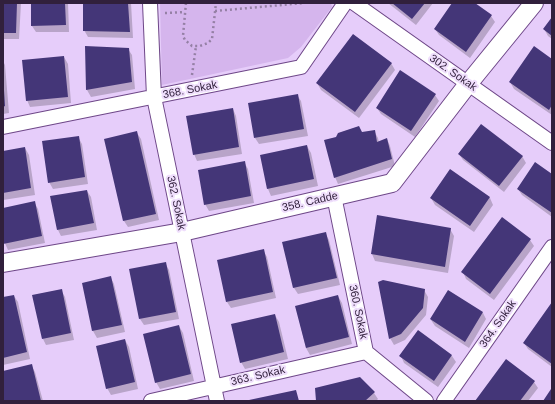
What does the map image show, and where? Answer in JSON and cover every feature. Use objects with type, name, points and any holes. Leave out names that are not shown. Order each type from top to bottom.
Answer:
[{"type":"street","name":"368. Sokak","points":[[3,127],[301,67],[345,3]]},
{"type":"street","name":"302. Sokak","points":[[354,3],[552,143]]},
{"type":"street","name":"358. Cadde","points":[[3,263],[182,232],[392,183],[468,84],[534,3]]},
{"type":"street","name":"362. Sokak","points":[[150,8],[154,97],[217,401]]},
{"type":"street","name":"360. Sokak","points":[[334,196],[366,352],[426,401]]},
{"type":"street","name":"364. Sokak","points":[[444,401],[550,254]]},
{"type":"street","name":"363. Sokak","points":[[151,401],[366,352]]},
{"type":"path","points":[[186,3],[183,36],[192,46],[200,46],[208,43],[212,39],[216,3]]},
{"type":"path","points":[[215,11],[304,3]]},
{"type":"path","points":[[150,8],[185,12]]},
{"type":"path","points":[[190,90],[196,46]]},
{"type":"shaded area","points":[[160,3],[331,3],[332,7],[301,47],[288,58],[162,85]]},
{"type":"building","points":[[3,3],[17,3],[16,33],[3,33]]},
{"type":"building","points":[[31,3],[65,3],[66,25],[31,26]]},
{"type":"building","points":[[83,3],[128,3],[130,32],[83,31]]},
{"type":"building","points":[[392,3],[425,3],[412,19]]},
{"type":"building","points":[[452,3],[475,3],[492,15],[466,52],[434,29]]},
{"type":"building","points":[[552,17],[552,36],[543,29]]},
{"type":"building","points":[[353,34],[392,63],[355,112],[316,83]]},
{"type":"building","points":[[85,46],[129,48],[132,82],[86,90]]},
{"type":"building","points":[[534,46],[552,59],[552,105],[549,110],[509,82]]},
{"type":"building","points":[[64,56],[68,97],[26,101],[22,60]]},
{"type":"building","points":[[400,70],[436,94],[411,131],[376,108]]},
{"type":"building","points":[[3,90],[5,106],[3,107]]},
{"type":"building","points":[[298,94],[304,129],[254,138],[248,103]]},
{"type":"building","points":[[233,108],[239,147],[193,155],[186,116]]},
{"type":"building","points":[[481,124],[523,156],[499,186],[458,154]]},
{"type":"building","points":[[359,126],[362,132],[375,130],[377,142],[387,138],[392,159],[334,178],[324,140],[336,137],[338,133]]},
{"type":"building","points":[[137,131],[156,214],[123,221],[104,139]]},
{"type":"building","points":[[79,136],[85,177],[48,183],[42,141]]},
{"type":"building","points":[[307,145],[314,179],[267,189],[260,155]]},
{"type":"building","points":[[25,147],[31,188],[3,193],[3,151]]},
{"type":"building","points":[[245,161],[251,196],[204,205],[198,170]]},
{"type":"building","points":[[535,162],[552,174],[552,213],[517,189]]},
{"type":"building","points":[[450,169],[490,197],[470,226],[430,198]]},
{"type":"building","points":[[87,190],[94,223],[57,230],[50,196]]},
{"type":"building","points":[[35,201],[42,236],[3,244],[3,208]]},
{"type":"building","points":[[377,215],[451,228],[445,267],[371,254]]},
{"type":"building","points":[[502,217],[531,239],[490,294],[461,272]]},
{"type":"building","points":[[326,232],[337,278],[293,288],[282,242]]},
{"type":"building","points":[[264,249],[273,292],[226,302],[217,260]]},
{"type":"building","points":[[166,262],[176,312],[139,319],[129,269]]},
{"type":"building","points":[[111,276],[122,325],[92,331],[82,283]]},
{"type":"building","points":[[383,280],[425,289],[423,308],[401,334],[389,339],[378,282]]},
{"type":"building","points":[[62,289],[71,333],[42,339],[32,295]]},
{"type":"building","points":[[448,290],[483,312],[465,342],[430,319]]},
{"type":"building","points":[[14,295],[27,352],[3,358],[3,297]]},
{"type":"building","points":[[338,295],[349,337],[306,348],[295,306]]},
{"type":"building","points":[[552,302],[552,364],[523,343]]},
{"type":"building","points":[[275,314],[284,352],[240,363],[231,324]]},
{"type":"building","points":[[179,325],[191,374],[155,383],[143,334]]},
{"type":"building","points":[[418,330],[452,355],[434,381],[399,356]]},
{"type":"building","points":[[125,339],[135,382],[106,389],[96,346]]},
{"type":"building","points":[[506,359],[535,381],[520,401],[475,401]]},
{"type":"building","points":[[32,364],[41,401],[3,401],[3,371]]},
{"type":"building","points":[[360,377],[375,392],[365,401],[316,401],[315,388]]},
{"type":"building","points":[[551,389],[552,401],[543,401]]},
{"type":"building","points":[[296,390],[299,401],[249,401],[249,400]]}]
